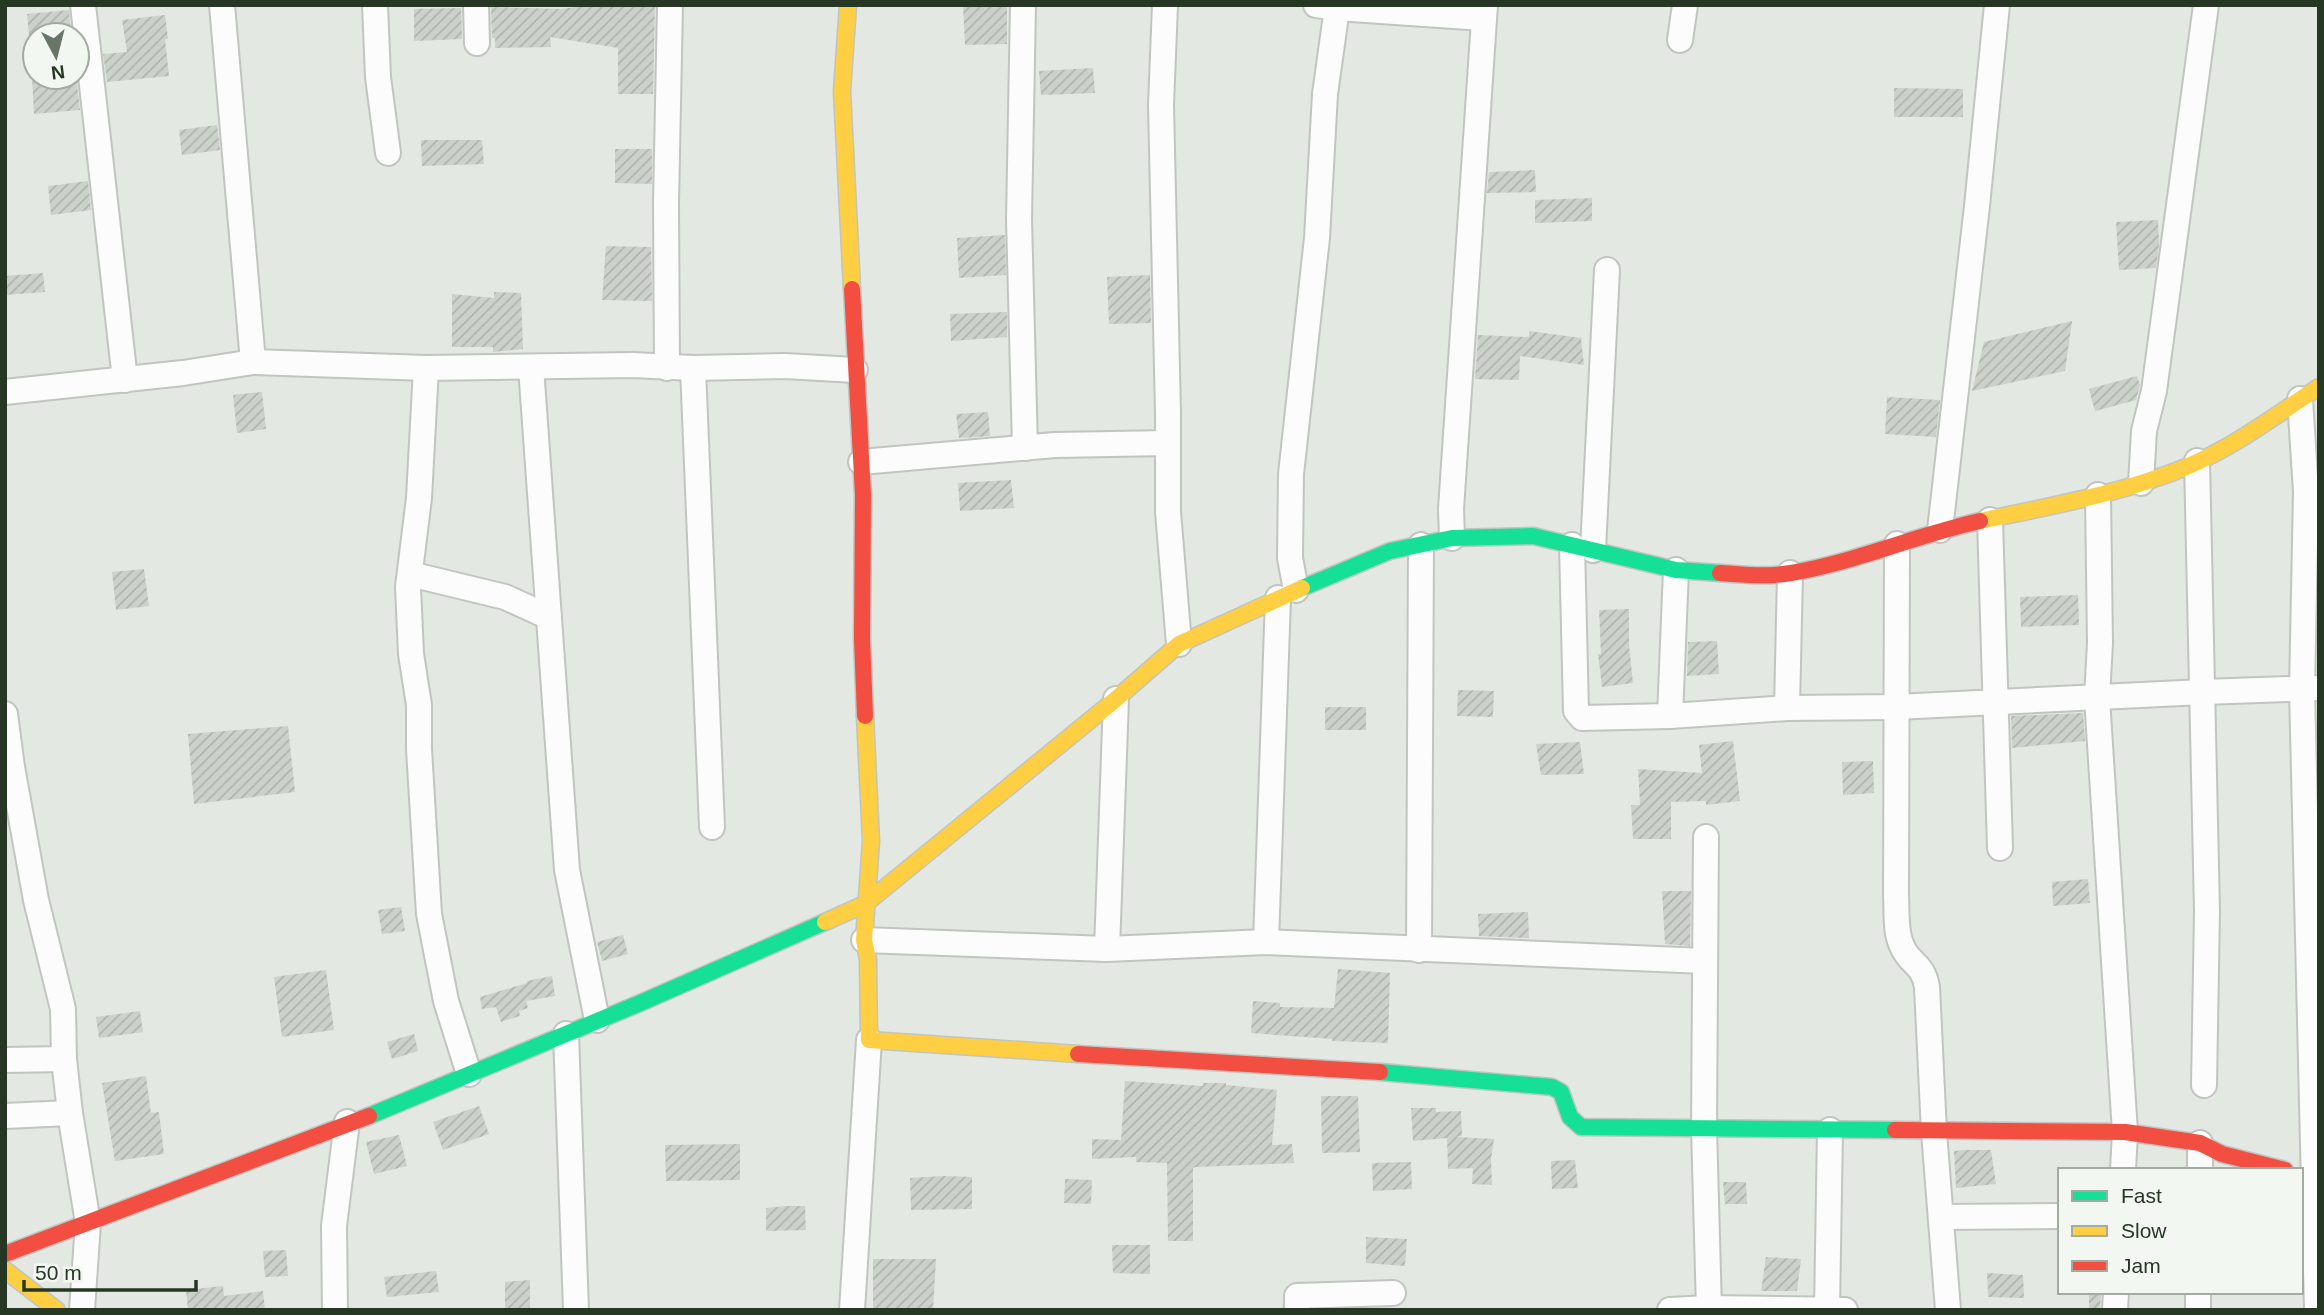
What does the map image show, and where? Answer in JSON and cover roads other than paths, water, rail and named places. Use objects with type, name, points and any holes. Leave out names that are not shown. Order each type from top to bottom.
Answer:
[{"type":"street","points":[[83,5],[125,380]]},
{"type":"street","points":[[222,5],[253,362]]},
{"type":"street","points":[[375,5],[378,77],[388,153]]},
{"type":"street","points":[[476,5],[477,43]]},
{"type":"street","points":[[667,368],[666,203],[670,5]]},
{"type":"street","points":[[848,5],[842,91],[863,495],[862,639],[871,841],[863,940],[868,959],[869,1040],[852,1310]]},
{"type":"street","points":[[1023,5],[1019,219],[1025,448]]},
{"type":"street","points":[[1165,5],[1161,105],[1168,512],[1179,644]]},
{"type":"street","points":[[1680,40],[1685,5]]},
{"type":"street","points":[[1940,530],[1978,206],[1997,5]]},
{"type":"street","points":[[2141,483],[2144,431],[2154,391],[2206,5]]},
{"type":"street","points":[[1266,942],[1290,558],[1291,474],[1317,238],[1330,6],[1484,12],[1451,509],[1452,538]]},
{"type":"street","points":[[1607,270],[1582,548],[1577,714],[1585,718],[1670,716],[1787,708],[1896,707],[2311,689]]},
{"type":"street","points":[[5,392],[125,380],[253,362],[426,368],[633,365],[693,369],[785,366],[855,370]]},
{"type":"street","points":[[531,367],[567,870],[597,1020]]},
{"type":"street","points":[[426,368],[419,498],[408,607],[411,654],[419,705],[419,749],[429,914],[446,1001],[469,1074]]},
{"type":"street","points":[[693,369],[712,827]]},
{"type":"street","points":[[5,1254],[386,1109],[865,904],[1116,699],[1179,644],[1287,594],[1390,551],[1452,538],[1533,536],[1676,570],[1756,576],[1790,573],[1860,557],[1940,530],[2141,483],[2197,461],[2238,440],[2309,393]]},
{"type":"street","points":[[2309,393],[2306,492],[2311,689],[2312,1176],[2317,1310]]},
{"type":"street","points":[[861,462],[1025,448],[1168,443]]},
{"type":"street","points":[[2197,461],[2207,911],[2204,1085]]},
{"type":"street","points":[[2098,495],[2097,698],[2125,1132],[2123,1168]]},
{"type":"street","points":[[1990,520],[2000,848]]},
{"type":"street","points":[[1897,544],[1898,933],[1902,946],[1920,967],[1927,987],[1934,1132],[1948,1310]]},
{"type":"street","points":[[1419,950],[1421,545]]},
{"type":"street","points":[[1670,716],[1676,570]]},
{"type":"street","points":[[1787,708],[1790,573]]},
{"type":"street","points":[[410,574],[505,597],[549,617]]},
{"type":"street","points":[[1107,949],[1116,699]]},
{"type":"street","points":[[5,714],[36,900],[63,1009],[64,1059],[70,1113],[88,1223],[82,1310]]},
{"type":"street","points":[[1706,837],[1703,1128],[1709,1309]]},
{"type":"street","points":[[863,940],[1107,949],[1266,942],[1704,961]]},
{"type":"street","points":[[566,1034],[576,1310]]},
{"type":"street","points":[[869,1040],[1220,1063],[1341,1068],[1552,1087],[1561,1092],[1570,1117],[1581,1127],[2125,1132],[2200,1143],[2222,1154],[2277,1168]]},
{"type":"street","points":[[5,1060],[64,1059]]},
{"type":"street","points":[[5,1116],[70,1113]]},
{"type":"street","points":[[335,1310],[334,1226],[346,1122]]},
{"type":"street","points":[[1827,1310],[1829,1130]]},
{"type":"street","points":[[2200,1143],[2200,1168]]},
{"type":"street","points":[[1941,1217],[2058,1216]]},
{"type":"street","points":[[5,1270],[57,1310]]},
{"type":"street","points":[[1297,1310],[1297,1296],[1393,1293]]},
{"type":"street","points":[[1670,1310],[1845,1310]]}]
